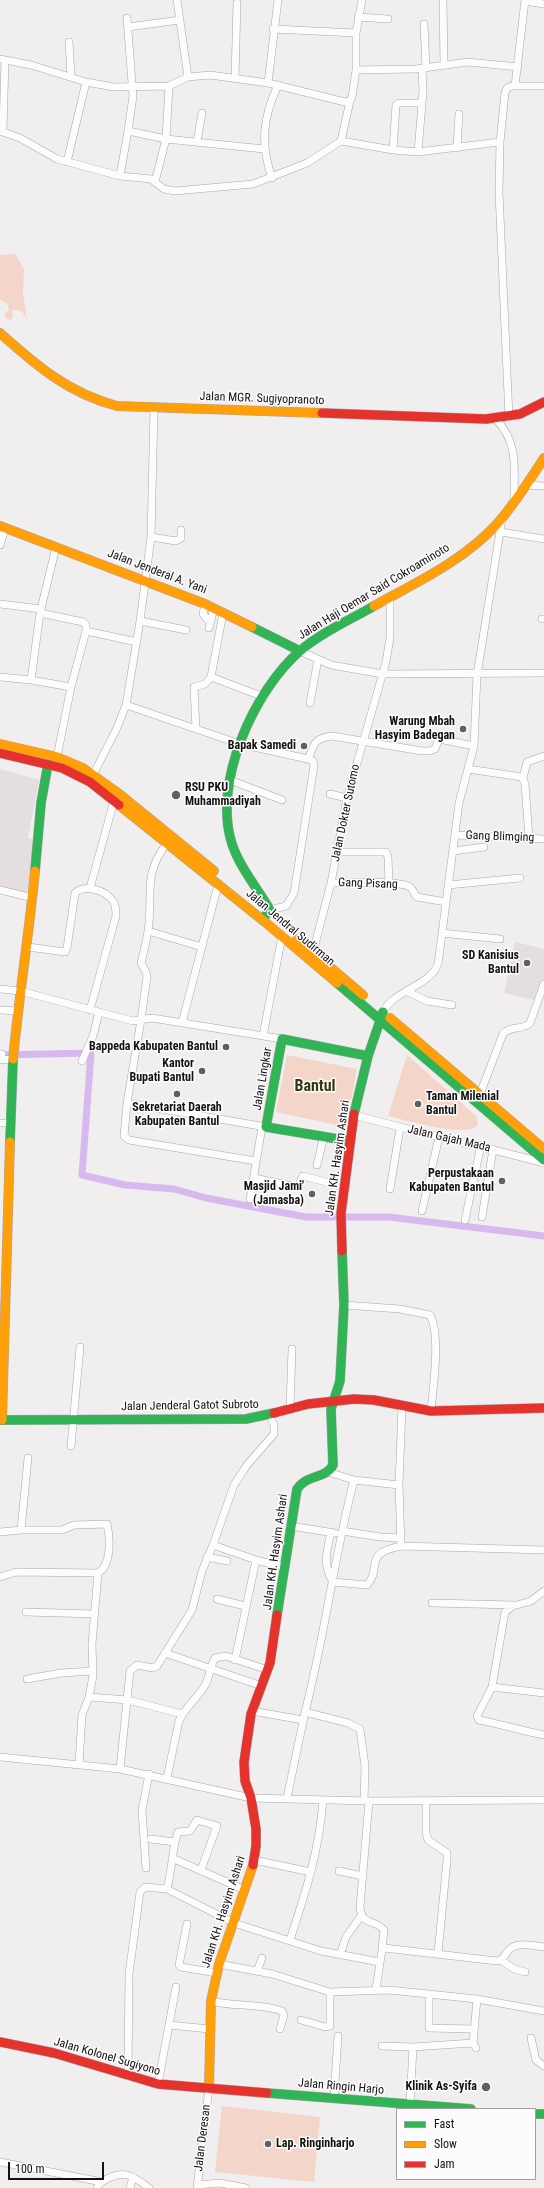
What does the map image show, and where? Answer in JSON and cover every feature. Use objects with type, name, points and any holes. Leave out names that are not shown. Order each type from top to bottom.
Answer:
[{"type":"main road","name":"Jalan MGR. Sugiyopranoto","points":[[0,333],[42,370],[74,392],[117,406],[496,419],[521,414],[544,402]]},
{"type":"main road","name":"Jalan Haji Oemar Said Cokroaminoto","points":[[268,912],[232,844],[227,810],[230,780],[240,744],[264,697],[281,672],[300,651],[332,630],[457,556],[488,533],[502,519],[544,458]]},
{"type":"main road","name":"Jalan Jenderal A. Yani","points":[[2,527],[214,608],[300,651]]},
{"type":"main road","name":"Jalan Jendral Sudirman","points":[[0,744],[57,757],[93,775],[147,822],[166,843],[480,1094],[544,1149]]},
{"type":"main road","name":"Jalan Jendral Sudirman","points":[[0,753],[48,764],[81,776],[114,801],[147,822],[268,912],[544,1160]]},
{"type":"main road","points":[[1,1420],[13,1049],[17,1011],[28,947],[38,825],[48,764]]},
{"type":"main road","name":"Jalan KH. Hasyim Ashari","points":[[209,2088],[211,2001],[219,1964],[254,1860],[256,1829],[251,1798],[244,1773],[247,1737],[252,1711],[268,1670],[279,1613],[284,1567],[297,1489],[301,1481],[328,1472],[332,1468],[334,1456],[331,1409],[340,1381],[344,1305],[341,1216],[354,1115],[368,1056],[382,1016]]},
{"type":"main road","name":"Jalan Lingkar","points":[[350,1141],[264,1127],[282,1039],[368,1056]]},
{"type":"main road","name":"Jalan Jenderal Gatot Subroto","points":[[1,1420],[241,1419],[270,1416],[290,1408],[315,1403],[374,1400],[402,1407],[431,1411],[544,1408]]},
{"type":"main road","name":"Jalan Kolonel Sugiyono","points":[[0,2042],[54,2054],[158,2084],[209,2088]]},
{"type":"main road","name":"Jalan Ringin Harjo","points":[[209,2088],[459,2108]]},
{"type":"street","points":[[177,0],[188,77]]},
{"type":"street","points":[[268,83],[273,29],[278,0]]},
{"type":"street","points":[[341,141],[350,101],[355,89],[356,32],[362,0]]},
{"type":"street","points":[[443,0],[444,64]]},
{"type":"street","points":[[515,86],[525,0],[544,4]]},
{"type":"street","points":[[235,78],[237,3]]},
{"type":"street","points":[[358,17],[388,19]]},
{"type":"street","points":[[120,176],[128,131],[132,87],[127,18]]},
{"type":"street","points":[[128,27],[180,20]]},
{"type":"street","points":[[418,152],[424,68],[424,24]]},
{"type":"street","points":[[273,29],[356,32]]},
{"type":"street","points":[[70,42],[71,76]]},
{"type":"street","points":[[350,101],[340,101],[268,83],[210,75],[188,77],[169,86],[114,87],[86,82],[71,76],[3,59],[1,131],[20,138],[56,159],[120,176],[145,178],[155,182],[164,189],[176,191],[253,184],[272,178],[307,163],[341,141],[393,150],[418,152],[500,142]]},
{"type":"street","points":[[356,70],[424,68],[444,64],[474,62],[518,67]]},
{"type":"street","points":[[67,162],[86,82]]},
{"type":"street","points":[[272,178],[264,149],[267,110],[278,85]]},
{"type":"street","points":[[155,182],[166,139],[169,86]]},
{"type":"street","points":[[509,417],[499,196],[500,142],[506,90],[510,86],[544,86]]},
{"type":"street","points":[[393,150],[396,104],[399,102],[422,103]]},
{"type":"street","points":[[197,142],[202,113]]},
{"type":"street","points":[[457,148],[459,114]]},
{"type":"street","points":[[128,131],[166,139],[264,149]]},
{"type":"street","points":[[93,775],[117,728],[126,705],[137,642],[146,581],[150,537],[154,408]]},
{"type":"street","points":[[496,419],[508,434],[514,452],[514,500]]},
{"type":"street","points":[[525,485],[544,486]]},
{"type":"street","points":[[382,1016],[389,1004],[431,975],[437,969],[460,795],[474,746],[477,675],[502,519]]},
{"type":"street","points":[[0,544],[2,527]]},
{"type":"street","points":[[150,537],[176,541],[181,538],[181,530]]},
{"type":"street","points":[[501,532],[544,539]]},
{"type":"street","points":[[31,680],[41,611],[56,547]]},
{"type":"street","name":"Jalan Dokter Sutomo","points":[[313,952],[331,883],[347,798],[383,674],[390,638],[390,597]]},
{"type":"street","points":[[0,604],[41,611],[83,622],[86,625],[86,632],[71,687],[57,757]]},
{"type":"street","points":[[204,604],[203,614],[207,619],[211,620]]},
{"type":"street","points":[[209,628],[214,608]]},
{"type":"street","points":[[196,729],[194,686],[204,684],[211,677],[223,613]]},
{"type":"street","points":[[140,621],[186,630]]},
{"type":"street","points":[[86,632],[137,642]]},
{"type":"street","points":[[300,651],[331,665],[383,674],[477,675],[544,673]]},
{"type":"street","points":[[310,703],[318,659]]},
{"type":"street","points":[[0,677],[31,680],[71,687]]},
{"type":"street","points":[[211,677],[264,697]]},
{"type":"street","points":[[126,705],[240,744],[313,761],[314,766],[294,893],[286,906],[268,912]]},
{"type":"street","points":[[308,759],[316,740],[319,738],[332,736],[362,743],[429,751],[435,748],[439,739],[474,746]]},
{"type":"street","points":[[529,838],[523,778],[527,762],[544,756]]},
{"type":"street","points":[[468,770],[520,776],[523,778]]},
{"type":"street","points":[[230,780],[282,800]]},
{"type":"street","points":[[330,794],[347,798]]},
{"type":"street","points":[[90,888],[114,801]]},
{"type":"street","name":"Gang Blimging","points":[[455,835],[544,839]]},
{"type":"street","points":[[166,843],[153,866],[149,894],[148,931],[141,963],[146,971],[147,977],[142,1020],[126,1103],[123,1131],[126,1139],[256,1161]]},
{"type":"street","points":[[453,851],[484,847]]},
{"type":"street","points":[[337,852],[386,852],[388,855],[389,884]]},
{"type":"street","points":[[448,885],[520,878]]},
{"type":"street","name":"Gang Pisang","points":[[331,883],[389,884],[410,887],[417,897],[446,902]]},
{"type":"street","points":[[182,1022],[218,885]]},
{"type":"street","points":[[28,947],[65,952],[67,948],[75,893],[83,888],[90,888],[108,896],[114,902],[116,916],[90,1010]]},
{"type":"street","points":[[0,890],[33,898]]},
{"type":"street","points":[[148,931],[202,947]]},
{"type":"street","points":[[442,933],[500,939]]},
{"type":"street","points":[[263,1036],[282,936]]},
{"type":"street","points":[[480,1094],[502,1034],[508,1029],[525,1027],[530,1023],[544,984]]},
{"type":"street","points":[[0,989],[20,991],[133,1021],[152,1018],[282,1039]]},
{"type":"street","points":[[406,991],[427,1001],[452,1005]]},
{"type":"street","points":[[0,1010],[17,1011]]},
{"type":"street","points":[[83,1060],[88,1049],[99,1012]]},
{"type":"street","points":[[1,1056],[13,1059]]},
{"type":"street","points":[[126,1103],[264,1127],[256,1161],[250,1199]]},
{"type":"street","name":"Jalan Gajah Mada","points":[[354,1115],[400,1128],[480,1145],[544,1163]]},
{"type":"street","points":[[0,1123],[10,1123]]},
{"type":"street","points":[[390,1189],[400,1128]]},
{"type":"street","points":[[317,1165],[324,1136]]},
{"type":"street","points":[[422,1211],[439,1137]]},
{"type":"street","points":[[465,1220],[480,1145]]},
{"type":"street","points":[[482,1218],[494,1149]]},
{"type":"street","points":[[254,1178],[298,1187],[303,1176],[330,1183]]},
{"type":"street","points":[[344,1305],[400,1309],[430,1315],[434,1331],[435,1345],[431,1411]]},
{"type":"street","points":[[71,1446],[80,1347]]},
{"type":"street","points":[[290,1408],[292,1349]]},
{"type":"street","points":[[400,1542],[399,1485],[402,1407]]},
{"type":"street","points":[[120,1769],[131,1669],[138,1665],[155,1667],[192,1610],[208,1557],[234,1485],[247,1465],[274,1434],[274,1425],[270,1416]]},
{"type":"street","points":[[21,1530],[28,1458]]},
{"type":"street","points":[[328,1472],[354,1480],[399,1485]]},
{"type":"street","points":[[287,1798],[303,1720],[317,1666],[342,1532],[354,1480]]},
{"type":"street","points":[[0,1532],[21,1530],[62,1530],[74,1525],[107,1524],[109,1538],[106,1563],[104,1569],[98,1573],[16,1572],[0,1577]]},
{"type":"street","points":[[290,1526],[380,1537],[400,1542],[544,1550]]},
{"type":"street","points":[[331,1532],[326,1560],[328,1575],[333,1582],[367,1585],[378,1555],[400,1542]]},
{"type":"street","points":[[213,1545],[256,1560],[284,1567]]},
{"type":"street","points":[[208,1557],[227,1561]]},
{"type":"street","points":[[235,1660],[245,1606],[256,1560]]},
{"type":"street","points":[[79,1764],[81,1719],[89,1697],[93,1670],[92,1644],[98,1573]]},
{"type":"street","points":[[544,1591],[531,1601],[508,1609],[504,1615],[498,1660],[492,1687],[477,1714],[477,1718],[513,1729],[544,1734]]},
{"type":"street","points":[[217,1599],[245,1606]]},
{"type":"street","points":[[432,1603],[517,1605]]},
{"type":"street","points":[[26,1612],[95,1614]]},
{"type":"street","points":[[165,1653],[262,1686]]},
{"type":"street","points":[[167,1778],[177,1730],[182,1714],[202,1691],[213,1660],[219,1656],[226,1656],[268,1670]]},
{"type":"street","points":[[27,1679],[60,1673],[93,1670]]},
{"type":"street","points":[[492,1687],[544,1693]]},
{"type":"street","points":[[89,1697],[128,1700],[182,1714]]},
{"type":"street","points":[[252,1711],[303,1720]]},
{"type":"street","points":[[305,1712],[348,1723],[360,1729],[365,1766],[366,1801],[363,1876],[360,1906],[361,1916],[366,1921],[383,1930],[382,1949],[376,1990]]},
{"type":"street","points":[[0,1758],[79,1764],[120,1769],[149,1774],[251,1798],[426,1801],[544,1797]]},
{"type":"street","points":[[146,1868],[142,1810],[149,1774]]},
{"type":"street","points":[[290,1940],[319,1842],[323,1800]]},
{"type":"street","points":[[426,1801],[426,1833],[428,1840],[446,1853],[447,1860],[438,1953]]},
{"type":"street","points":[[167,1890],[173,1866],[172,1858],[178,1832],[190,1831],[196,1820],[217,1826],[201,1870]]},
{"type":"street","points":[[152,1839],[175,1842]]},
{"type":"street","points":[[172,1858],[245,1890]]},
{"type":"street","points":[[254,1860],[311,1872]]},
{"type":"street","points":[[339,1871],[363,1876]]},
{"type":"street","points":[[128,2076],[129,1974],[140,1892],[142,1888],[148,1886],[167,1890],[234,1923],[340,1955],[380,1962]]},
{"type":"street","points":[[340,1955],[346,1937],[361,1916]]},
{"type":"street","points":[[186,1924],[179,1965],[181,1967],[217,1974]]},
{"type":"street","points":[[501,1960],[508,1951],[515,1946],[544,1947]]},
{"type":"street","points":[[382,1949],[438,1953],[490,1961],[501,1960],[514,1969],[525,1972]]},
{"type":"street","points":[[257,1971],[262,1958]]},
{"type":"street","points":[[219,1964],[257,1971],[330,1992],[376,1990],[429,1994],[477,1999],[544,2011]]},
{"type":"street","points":[[158,2084],[176,1987]]},
{"type":"street","points":[[301,2020],[325,2027],[330,2026],[330,1992]]},
{"type":"street","points":[[429,1994],[429,2028],[474,2029]]},
{"type":"street","points":[[382,2046],[413,2047],[474,2045],[477,1999]]},
{"type":"street","points":[[211,2001],[233,2005],[260,2006],[282,2011],[284,2013],[280,2029]]},
{"type":"street","points":[[170,2025],[210,2029]]},
{"type":"street","points":[[334,2098],[338,2036]]},
{"type":"street","points":[[532,2038],[536,2061],[544,2066]]},
{"type":"street","points":[[410,2104],[413,2047]]},
{"type":"street","name":"Jalan Deresan","points":[[197,2186],[209,2088]]},
{"type":"street","points":[[0,2162],[98,2186],[116,2174],[139,2179],[149,2188]]},
{"type":"street","points":[[130,2188],[133,2177]]},
{"type":"street","points":[[197,2186],[220,2183],[246,2188]]},
{"type":"shaded area","points":[[15,254],[24,269],[23,292],[27,320],[23,313],[18,310],[12,310],[13,317],[10,320],[5,317],[5,313],[9,310],[7,303],[0,300],[0,255]]},
{"type":"shaded area","points":[[0,769],[39,780],[28,838],[36,840],[27,893],[0,888]]},
{"type":"shaded area","name":"SD Kanisius Bantul","points":[[515,942],[544,949],[544,978],[538,1001],[504,993]]},
{"type":"shaded area","points":[[287,1055],[357,1069],[346,1127],[276,1112]]},
{"type":"shaded area","name":"Taman Milenial Bantul","points":[[407,1055],[476,1116],[478,1123],[475,1128],[466,1130],[444,1129],[388,1116]]},
{"type":"shaded area","name":"Lap. Ringinharjo","points":[[222,2106],[320,2117],[314,2182],[215,2172]]},
{"type":"waterway","points":[[0,1055],[91,1053],[82,1175],[125,1185],[174,1189],[206,1198],[306,1217],[389,1217],[544,1236]]},
{"type":"traffic: fast","points":[[266,915],[270,910],[244,870],[235,853],[227,820],[228,794],[233,766],[241,739],[253,713],[284,667],[309,644],[336,626],[374,606]]},
{"type":"traffic: fast","points":[[252,627],[300,651]]},
{"type":"traffic: fast","points":[[35,871],[41,803],[48,764]]},
{"type":"traffic: fast","points":[[337,983],[544,1160]]},
{"type":"traffic: fast","points":[[354,1114],[368,1056],[383,1012]]},
{"type":"traffic: fast","points":[[350,1141],[266,1127],[282,1039],[368,1056]]},
{"type":"traffic: fast","points":[[10,1142],[13,1059]]},
{"type":"traffic: fast","points":[[277,1615],[297,1489],[306,1481],[326,1473],[333,1465],[331,1409],[340,1381],[344,1305],[342,1251]]},
{"type":"traffic: fast","points":[[0,1420],[246,1419],[274,1413]]},
{"type":"traffic: fast","points":[[267,2093],[458,2108]]},
{"type":"traffic: fast","points":[[536,2114],[544,2114]]},
{"type":"traffic: slow","points":[[0,333],[40,367],[68,386],[83,394],[117,406],[322,413]]},
{"type":"traffic: slow","points":[[374,606],[422,580],[469,550],[483,538],[509,509],[544,458]]},
{"type":"traffic: slow","points":[[0,526],[205,604],[252,627]]},
{"type":"traffic: slow","points":[[0,744],[57,757],[83,768],[118,793],[214,871]]},
{"type":"traffic: slow","points":[[119,805],[265,922],[337,983]]},
{"type":"traffic: slow","points":[[13,1059],[35,871]]},
{"type":"traffic: slow","points":[[297,939],[363,995]]},
{"type":"traffic: slow","points":[[390,1018],[544,1149]]},
{"type":"traffic: slow","points":[[2,1420],[10,1142]]},
{"type":"traffic: slow","points":[[209,2088],[211,2001],[219,1964],[253,1865]]},
{"type":"traffic: jam","points":[[322,413],[486,419],[520,414],[544,402]]},
{"type":"traffic: jam","points":[[0,753],[62,768],[90,782],[119,805]]},
{"type":"traffic: jam","points":[[342,1251],[341,1213],[354,1114]]},
{"type":"traffic: jam","points":[[274,1413],[308,1404],[354,1399],[374,1400],[431,1411],[544,1408]]},
{"type":"traffic: jam","points":[[253,1865],[256,1846],[256,1829],[251,1798],[245,1781],[244,1762],[251,1714],[270,1663],[277,1615]]},
{"type":"traffic: jam","points":[[0,2042],[54,2053],[158,2084],[267,2093]]},
{"type":"place","name":"Warung Mbah Hasyim Badegan","points":[[463,729]]},
{"type":"place","name":"Bapak Samedi","points":[[304,746]]},
{"type":"place","name":"RSU PKU Muhammadiyah","points":[[176,795]]},
{"type":"place","name":"SD Kanisius Bantul","points":[[527,963]]},
{"type":"place","name":"Bappeda Kabupaten Bantul","points":[[226,1047]]},
{"type":"place","name":"Kantor Bupati Bantul","points":[[202,1071]]},
{"type":"place","name":"Sekretariat Daerah Kabupaten Bantul","points":[[177,1094]]},
{"type":"place","name":"Taman Milenial Bantul","points":[[418,1104]]},
{"type":"place","name":"Perpustakaan Kabupaten Bantul","points":[[502,1181]]},
{"type":"place","name":"Masjid Jami' (Jamasba)","points":[[312,1194]]},
{"type":"place","name":"Klinik As-Syifa","points":[[486,2087]]},
{"type":"place","name":"Lap. Ringinharjo","points":[[268,2144]]},
{"type":"district","name":"Bantul","points":[[315,1087]]}]
